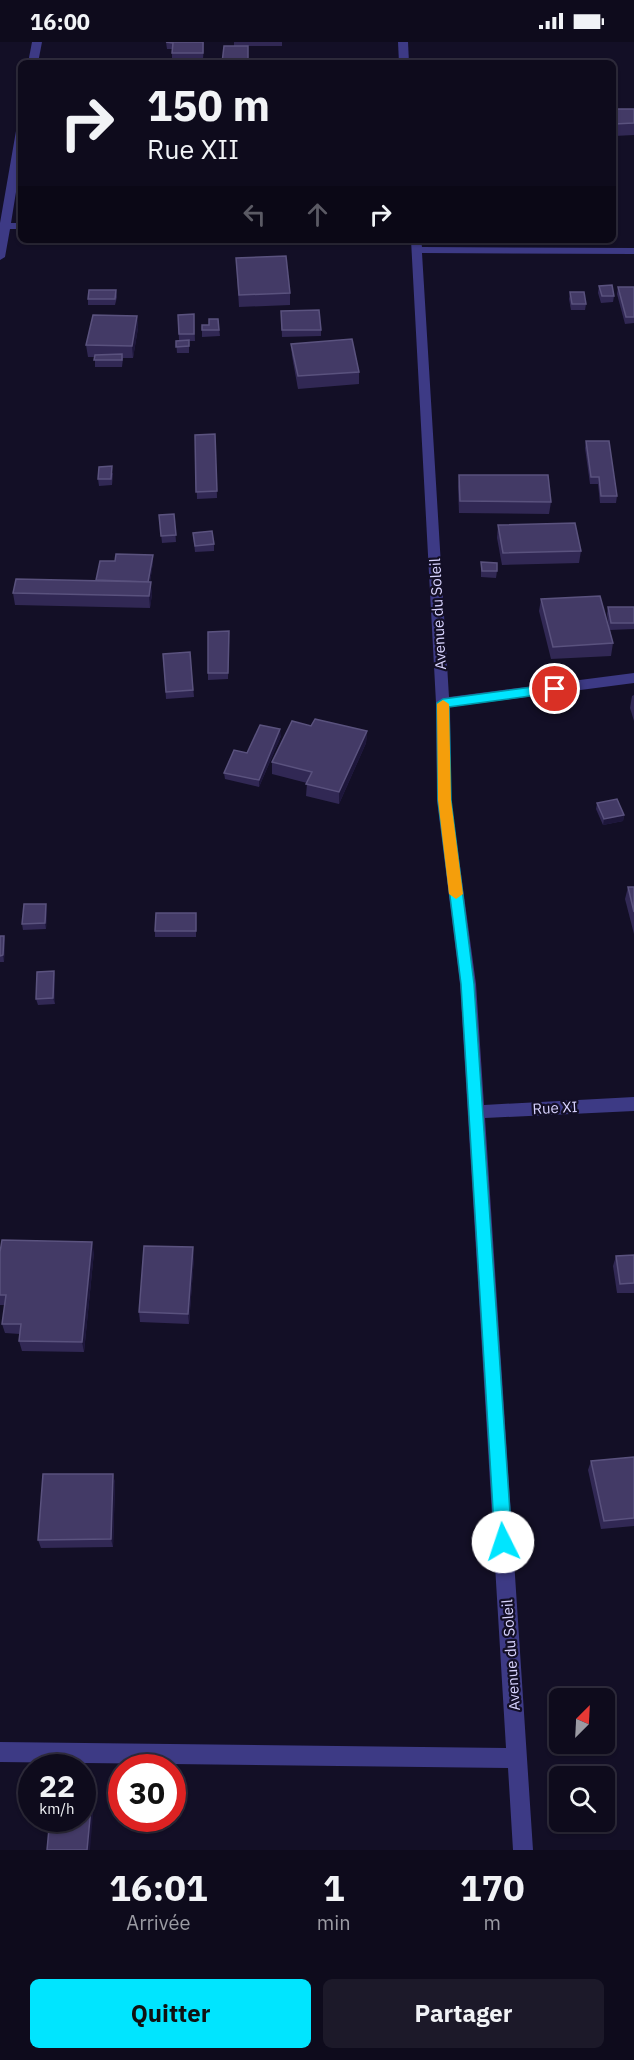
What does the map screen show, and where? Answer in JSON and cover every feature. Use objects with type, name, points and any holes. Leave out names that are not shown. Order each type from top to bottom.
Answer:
[{"type":"street","points":[[34,60],[37,42]]},
{"type":"street","points":[[403,42],[405,60]]},
{"type":"street","points":[[0,257],[2,226],[18,146]]},
{"type":"street","points":[[2,226],[18,226]]},
{"type":"street","points":[[416,245],[634,251]]},
{"type":"street","name":"Avenue du Soleil","points":[[416,245],[443,703],[444,800],[468,984],[523,1850]]},
{"type":"street","points":[[443,703],[634,678]]},
{"type":"street","name":"Rue XI","points":[[475,1112],[634,1104]]},
{"type":"street","points":[[0,1752],[518,1758]]},
{"type":"building","points":[[166,42],[203,42],[203,53],[172,53],[173,43]]},
{"type":"building","points":[[224,46],[248,46],[248,60],[222,60]]},
{"type":"building","points":[[616,109],[634,109],[634,123],[616,124]]},
{"type":"building","points":[[286,256],[290,293],[239,295],[236,258]]},
{"type":"building","points":[[612,285],[614,296],[602,296],[599,286]]},
{"type":"building","points":[[618,287],[634,287],[634,317],[626,317]]},
{"type":"building","points":[[89,290],[116,290],[115,299],[88,299]]},
{"type":"building","points":[[570,292],[584,292],[586,304],[572,304]]},
{"type":"building","points":[[319,310],[321,330],[282,330],[281,311]]},
{"type":"building","points":[[194,314],[194,334],[179,334],[178,315]]},
{"type":"building","points":[[93,315],[137,316],[132,346],[86,345]]},
{"type":"building","points":[[209,319],[218,319],[219,330],[202,330],[202,325],[209,325]]},
{"type":"building","points":[[352,339],[359,372],[298,376],[291,344]]},
{"type":"building","points":[[189,340],[189,346],[176,347],[176,341]]},
{"type":"building","points":[[122,354],[122,360],[94,360],[95,355]]},
{"type":"building","points":[[215,434],[217,491],[196,492],[195,435]]},
{"type":"building","points":[[586,441],[609,441],[617,496],[601,496],[599,477],[591,477]]},
{"type":"building","points":[[112,466],[111,479],[98,479],[99,467]]},
{"type":"building","points":[[459,475],[548,475],[551,502],[460,501]]},
{"type":"building","points":[[174,514],[176,535],[161,536],[159,515]]},
{"type":"building","points":[[575,523],[581,551],[503,553],[498,525]]},
{"type":"building","points":[[212,531],[214,544],[195,546],[193,533]]},
{"type":"building","points":[[116,554],[153,555],[148,582],[96,580],[100,561],[115,561]]},
{"type":"building","points":[[481,562],[497,563],[497,571],[482,571]]},
{"type":"building","points":[[16,579],[151,582],[149,596],[13,593]]},
{"type":"building","points":[[600,596],[613,643],[553,647],[541,599]]},
{"type":"building","points":[[608,607],[634,607],[634,623],[611,623]]},
{"type":"building","points":[[229,631],[228,673],[208,673],[208,632]]},
{"type":"building","points":[[190,652],[193,690],[166,692],[163,654]]},
{"type":"building","points":[[315,719],[367,731],[339,792],[306,784],[312,772],[272,762],[292,721],[311,726]]},
{"type":"building","points":[[260,725],[280,729],[259,780],[224,773],[234,750],[247,753]]},
{"type":"building","points":[[617,799],[624,815],[604,819],[597,803]]},
{"type":"building","points":[[628,887],[634,887],[634,912]]},
{"type":"building","points":[[24,904],[46,904],[45,923],[22,924]]},
{"type":"building","points":[[156,913],[196,913],[196,931],[155,931]]},
{"type":"building","points":[[0,936],[4,936],[3,955],[0,956]]},
{"type":"building","points":[[54,971],[53,998],[36,999],[37,972]]},
{"type":"building","points":[[2,1240],[92,1242],[82,1342],[19,1341],[21,1324],[2,1324],[6,1295],[0,1295]]},
{"type":"building","points":[[144,1246],[193,1247],[188,1314],[139,1312]]},
{"type":"building","points":[[634,1255],[634,1283],[620,1284],[616,1256]]},
{"type":"building","points":[[634,1457],[634,1518],[604,1521],[591,1461]]},
{"type":"building","points":[[43,1474],[113,1474],[111,1539],[38,1540]]},
{"type":"building","points":[[49,1832],[89,1832],[87,1850],[47,1850]]},
{"type":"slow traffic","points":[[443,704],[444,800],[456,894]]},
{"type":"route","points":[[503,1542],[468,984],[444,800],[443,703],[555,689]]}]
